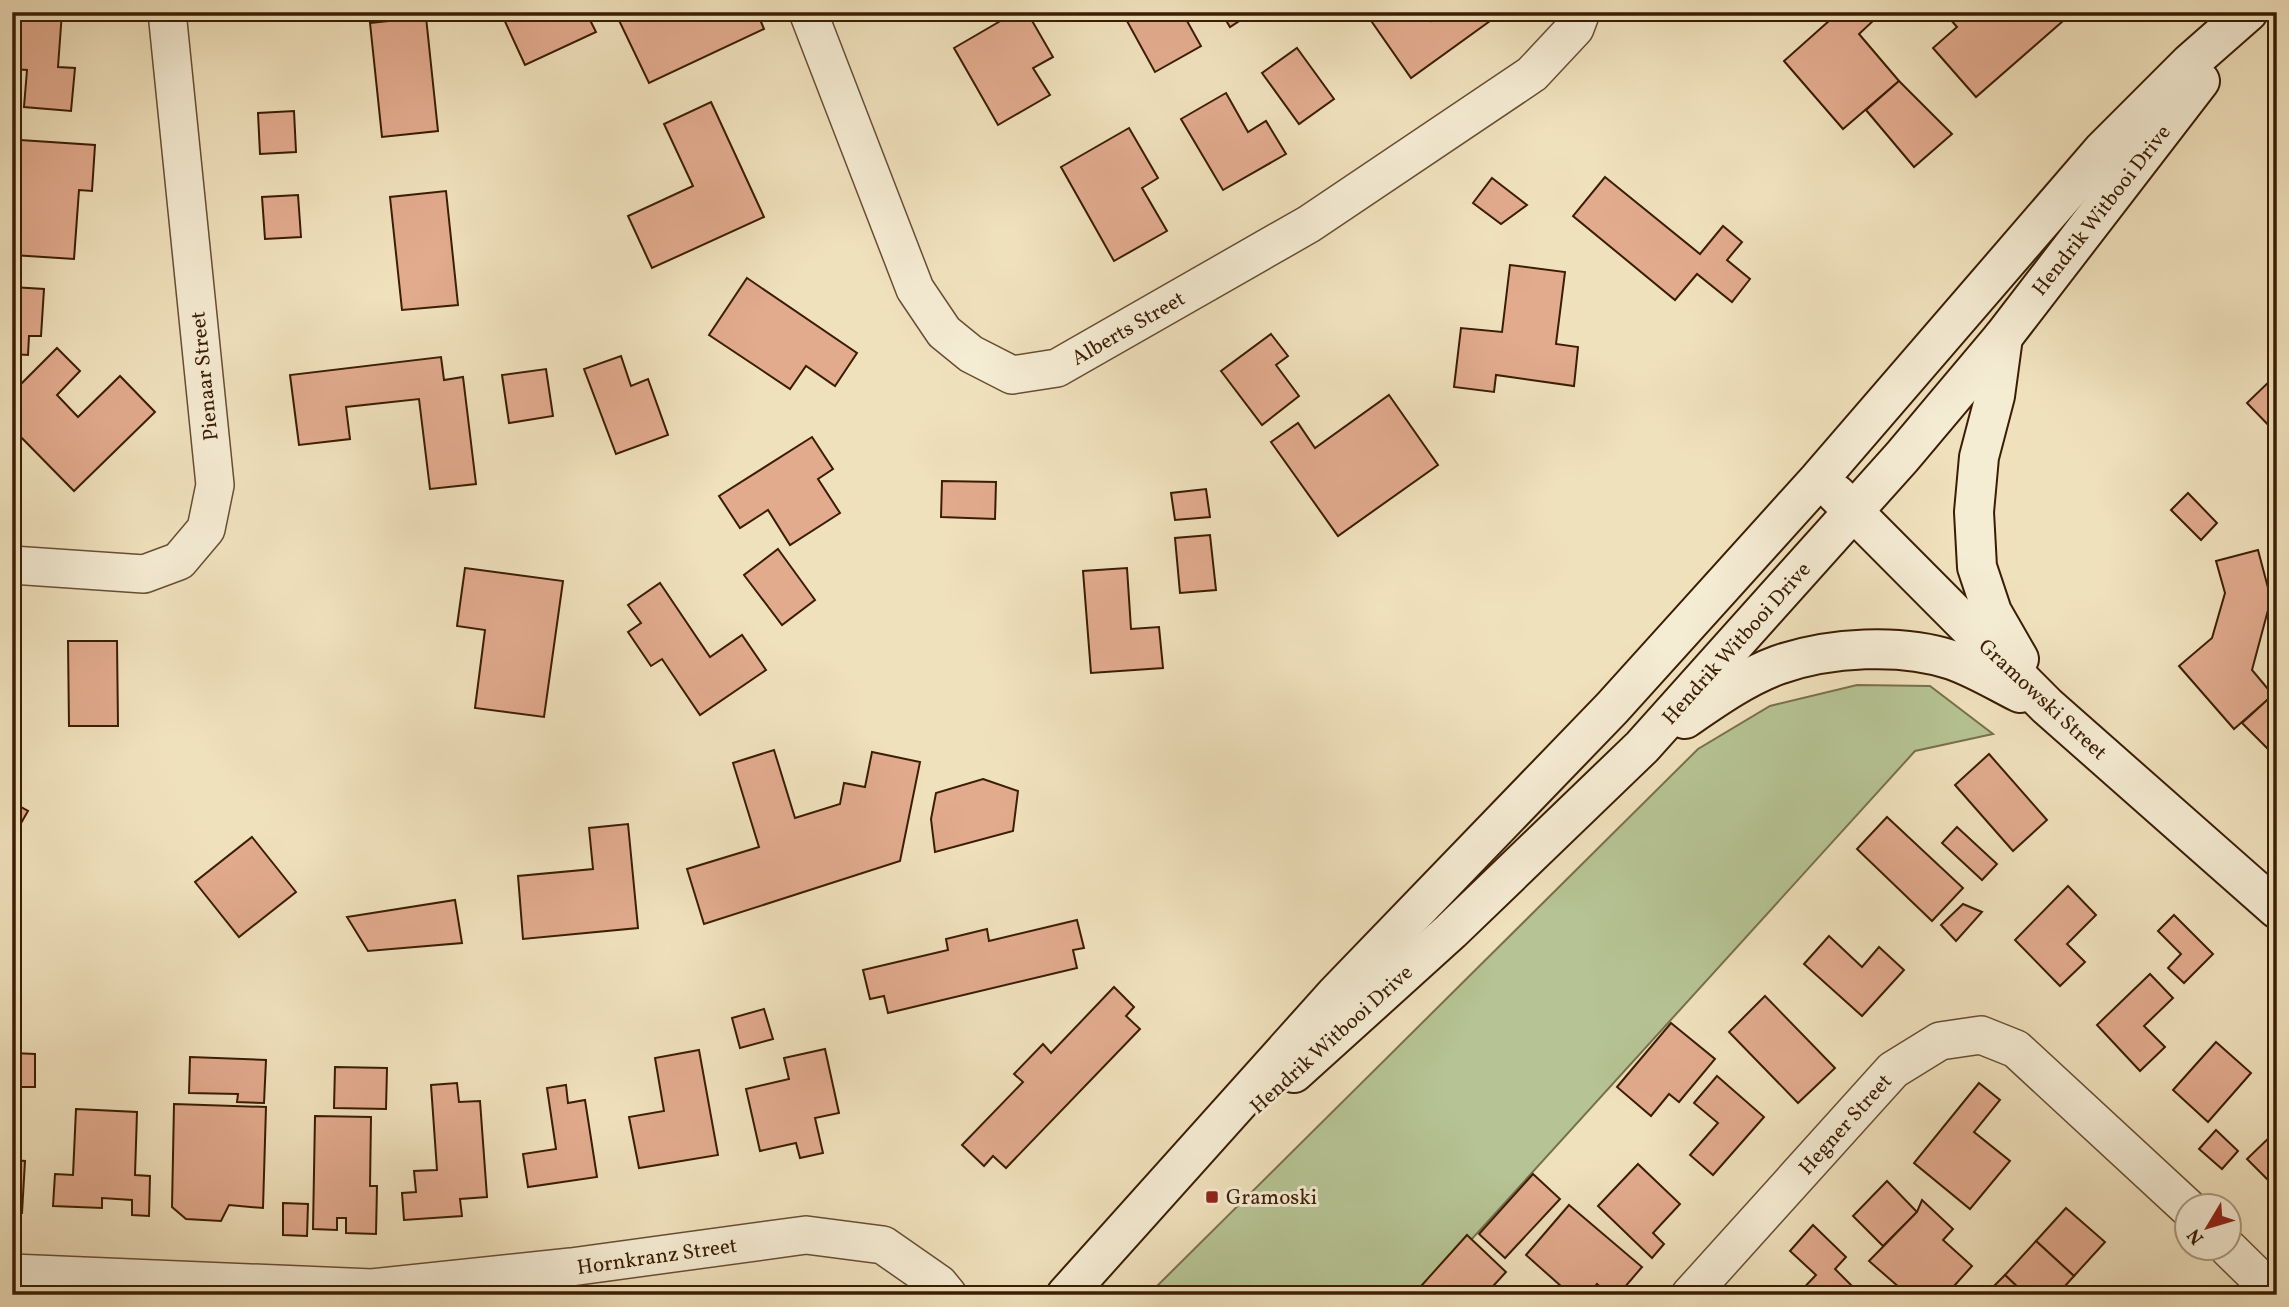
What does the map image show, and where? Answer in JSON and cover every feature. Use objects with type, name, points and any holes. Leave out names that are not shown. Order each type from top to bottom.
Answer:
[{"type":"main road","name":"Hendrik Witbooi Drive","points":[[1147,1206],[1451,931],[1642,747],[1854,512],[2003,337],[2250,12]]},
{"type":"main road","name":"Hendrik Witbooi Drive","points":[[1066,1295],[1336,994],[1612,708],[1819,479],[2103,150],[2190,62],[2250,12]]},
{"type":"main road","points":[[2003,337],[1995,396],[1979,457],[1974,512],[1977,567],[1992,612],[2047,706]]},
{"type":"main road","name":"Gramowski Street","points":[[1819,479],[2047,706],[2277,909]]},
{"type":"main road","points":[[1642,747],[1724,692],[1778,665],[1834,652],[1901,649],[1953,660],[2047,706]]},
{"type":"street","name":"Pienaar Street","points":[[12,565],[144,574],[179,561],[206,529],[215,485],[167,12]]},
{"type":"street","name":"Alberts Street","points":[[808,12],[915,289],[944,332],[971,354],[1012,375],[1058,368],[1309,224],[1532,74],[1575,28],[1581,12]]},
{"type":"street","name":"Hegner Street","points":[[1690,1295],[1893,1070],[1940,1041],[1981,1035],[2015,1049],[2174,1195]]},
{"type":"street","name":"Hornkranz Street","points":[[12,1273],[372,1291],[806,1235],[883,1245],[939,1284],[948,1295]]},
{"type":"street","points":[[2242,1262],[2276,1295]]},
{"type":"green space","points":[[1857,685],[1930,686],[1993,734],[1915,751],[1421,1295],[1148,1295],[1698,749],[1770,706]]},
{"type":"building","points":[[12,12],[62,12],[58,67],[75,68],[71,111],[24,107],[27,70],[12,69]]},
{"type":"building","points":[[507,12],[586,12],[596,32],[525,65],[502,15]]},
{"type":"building","points":[[615,12],[757,12],[764,29],[649,83]]},
{"type":"building","points":[[1016,12],[1027,12],[1053,57],[1033,68],[1050,95],[998,125],[954,48]]},
{"type":"building","points":[[1122,12],[1182,12],[1201,46],[1155,72]]},
{"type":"building","points":[[1221,12],[1253,12],[1230,27]]},
{"type":"building","points":[[1365,12],[1425,12],[1431,21],[1444,12],[1484,12],[1490,21],[1411,78]]},
{"type":"building","points":[[1839,12],[1867,12],[1874,20],[1859,34],[1899,81],[1843,129],[1784,61]]},
{"type":"building","points":[[1944,12],[2071,14],[1976,97],[1933,48],[1957,27]]},
{"type":"building","points":[[426,17],[438,131],[382,137],[370,23]]},
{"type":"building","points":[[1297,48],[1334,99],[1299,124],[1262,73]]},
{"type":"building","points":[[1899,81],[1952,134],[1914,167],[1866,110]]},
{"type":"building","points":[[1226,93],[1248,132],[1266,121],[1286,154],[1223,190],[1181,119]]},
{"type":"building","points":[[711,102],[764,217],[652,268],[628,216],[693,186],[664,124]]},
{"type":"building","points":[[294,111],[296,152],[260,154],[258,113]]},
{"type":"building","points":[[1129,128],[1158,178],[1142,188],[1167,231],[1114,261],[1061,167]]},
{"type":"building","points":[[20,140],[95,145],[92,191],[79,190],[74,259],[13,255]]},
{"type":"building","points":[[1605,177],[1700,254],[1723,226],[1742,242],[1727,260],[1750,279],[1732,302],[1697,274],[1675,300],[1573,216]]},
{"type":"building","points":[[1492,178],[1527,205],[1501,224],[1473,203]]},
{"type":"building","points":[[446,191],[458,305],[402,310],[390,197]]},
{"type":"building","points":[[298,195],[301,237],[265,239],[262,197]]},
{"type":"building","points":[[1510,265],[1565,272],[1556,344],[1578,347],[1574,386],[1496,375],[1494,392],[1454,387],[1461,328],[1502,332]]},
{"type":"building","points":[[747,278],[857,353],[835,386],[806,366],[790,389],[709,335]]},
{"type":"building","points":[[12,287],[44,289],[41,336],[29,336],[28,355],[12,354]]},
{"type":"building","points":[[1271,334],[1288,356],[1276,365],[1299,396],[1262,425],[1221,371]]},
{"type":"building","points":[[57,348],[80,371],[57,395],[78,417],[120,376],[155,412],[74,491],[12,428],[12,393]]},
{"type":"building","points":[[621,356],[631,386],[648,379],[668,435],[616,454],[584,369]]},
{"type":"building","points":[[441,357],[444,380],[463,377],[476,484],[430,489],[419,399],[346,407],[350,439],[299,445],[290,375]]},
{"type":"building","points":[[546,369],[553,416],[509,423],[502,375]]},
{"type":"building","points":[[2277,374],[2277,434],[2247,403]]},
{"type":"building","points":[[1389,395],[1438,465],[1338,536],[1271,442],[1298,423],[1315,448]]},
{"type":"building","points":[[812,437],[833,469],[818,479],[840,513],[790,545],[768,510],[740,528],[719,496]]},
{"type":"building","points":[[942,481],[996,482],[995,519],[941,517]]},
{"type":"building","points":[[1206,489],[1210,517],[1175,520],[1171,493]]},
{"type":"building","points":[[2188,493],[2217,523],[2201,540],[2171,510]]},
{"type":"building","points":[[1210,535],[1216,590],[1180,593],[1175,538]]},
{"type":"building","points":[[778,549],[815,600],[782,625],[744,575]]},
{"type":"building","points":[[2258,550],[2271,599],[2252,670],[2273,695],[2234,729],[2179,666],[2212,638],[2225,593],[2216,561]]},
{"type":"building","points":[[465,568],[563,581],[544,717],[475,708],[485,630],[457,626]]},
{"type":"building","points":[[1127,568],[1131,629],[1159,627],[1163,668],[1091,673],[1083,571]]},
{"type":"building","points":[[660,583],[710,657],[742,635],[766,670],[700,715],[662,659],[651,666],[628,632],[641,623],[628,605]]},
{"type":"building","points":[[68,641],[117,641],[118,726],[69,726]]},
{"type":"building","points":[[2277,691],[2277,738],[2267,748],[2242,723]]},
{"type":"building","points":[[774,750],[795,818],[840,804],[844,783],[865,787],[872,752],[920,762],[900,861],[704,924],[687,869],[759,847],[733,763]]},
{"type":"building","points":[[1989,754],[2047,820],[2013,851],[1955,785]]},
{"type":"building","points":[[983,779],[1018,791],[1013,831],[935,852],[931,819],[936,793]]},
{"type":"building","points":[[12,802],[28,811],[12,839]]},
{"type":"building","points":[[1887,817],[1963,888],[1932,921],[1857,849]]},
{"type":"building","points":[[628,824],[638,928],[523,939],[518,876],[593,869],[589,828]]},
{"type":"building","points":[[1957,827],[1997,864],[1982,880],[1942,843]]},
{"type":"building","points":[[252,837],[296,892],[239,937],[195,882]]},
{"type":"building","points":[[2068,886],[2096,915],[2067,944],[2085,962],[2060,986],[2015,940]]},
{"type":"building","points":[[455,900],[462,943],[368,951],[347,917]]},
{"type":"building","points":[[1963,904],[1982,912],[1956,941],[1941,925]]},
{"type":"building","points":[[2174,915],[2213,954],[2184,983],[2168,968],[2181,954],[2158,931]]},
{"type":"building","points":[[1077,920],[1084,948],[1073,950],[1077,968],[888,1013],[884,996],[870,999],[863,970],[948,950],[946,939],[987,929],[989,941]]},
{"type":"building","points":[[1829,936],[1862,967],[1879,947],[1904,970],[1862,1016],[1804,964]]},
{"type":"building","points":[[2150,974],[2173,998],[2144,1026],[2165,1047],[2140,1071],[2097,1025]]},
{"type":"building","points":[[1114,987],[1134,1007],[1126,1016],[1140,1029],[1006,1168],[993,1156],[984,1166],[962,1145],[1023,1082],[1014,1074],[1043,1044],[1051,1053]]},
{"type":"building","points":[[1765,996],[1835,1068],[1798,1103],[1729,1032]]},
{"type":"building","points":[[764,1009],[773,1039],[740,1048],[732,1018]]},
{"type":"building","points":[[1671,1023],[1715,1059],[1679,1102],[1669,1094],[1651,1116],[1617,1087]]},
{"type":"building","points":[[2216,1042],[2251,1073],[2208,1122],[2173,1090]]},
{"type":"building","points":[[825,1049],[839,1113],[815,1118],[823,1153],[800,1158],[796,1143],[760,1151],[746,1089],[789,1079],[784,1058]]},
{"type":"building","points":[[699,1050],[718,1155],[639,1168],[629,1117],[664,1111],[655,1058]]},
{"type":"building","points":[[12,1053],[35,1054],[35,1087],[12,1087]]},
{"type":"building","points":[[190,1057],[266,1060],[264,1103],[237,1102],[238,1094],[189,1093]]},
{"type":"building","points":[[335,1067],[387,1068],[386,1109],[334,1108]]},
{"type":"building","points":[[1717,1076],[1764,1117],[1713,1175],[1690,1155],[1718,1123],[1694,1103]]},
{"type":"building","points":[[457,1083],[459,1102],[480,1101],[487,1197],[460,1199],[462,1216],[404,1220],[402,1193],[416,1192],[414,1171],[437,1170],[431,1085]]},
{"type":"building","points":[[1979,1083],[2000,1100],[1974,1132],[2010,1161],[1970,1209],[1914,1163]]},
{"type":"building","points":[[566,1085],[568,1103],[585,1100],[597,1177],[528,1187],[523,1154],[556,1149],[547,1088]]},
{"type":"building","points":[[174,1104],[266,1107],[263,1208],[229,1205],[221,1221],[186,1219],[172,1207]]},
{"type":"building","points":[[76,1109],[137,1112],[135,1175],[150,1176],[149,1216],[132,1215],[132,1200],[102,1198],[102,1208],[53,1206],[55,1174],[73,1175]]},
{"type":"building","points":[[315,1116],[371,1117],[370,1186],[377,1186],[376,1234],[346,1233],[346,1218],[337,1218],[337,1230],[313,1229]]},
{"type":"building","points":[[2216,1130],[2238,1151],[2222,1169],[2199,1149]]},
{"type":"building","points":[[2277,1130],[2277,1189],[2247,1159]]},
{"type":"building","points":[[12,1160],[25,1161],[22,1213],[12,1212]]},
{"type":"building","points":[[1638,1164],[1680,1204],[1653,1233],[1664,1244],[1652,1258],[1598,1206]]},
{"type":"building","points":[[1533,1174],[1560,1199],[1505,1258],[1479,1234]]},
{"type":"building","points":[[1887,1181],[1917,1212],[1883,1246],[1853,1216]]},
{"type":"building","points":[[1922,1200],[1953,1229],[1943,1240],[1972,1266],[1946,1295],[1908,1295],[1869,1261],[1917,1212]]},
{"type":"building","points":[[283,1203],[308,1204],[307,1236],[283,1235]]},
{"type":"building","points":[[1569,1205],[1642,1267],[1618,1295],[1609,1295],[1597,1284],[1588,1295],[1571,1295],[1526,1255]]},
{"type":"building","points":[[2066,1208],[2105,1242],[2074,1276],[2036,1241]]},
{"type":"building","points":[[1813,1225],[1846,1257],[1835,1269],[1861,1295],[1797,1295],[1816,1275],[1790,1251]]},
{"type":"building","points":[[1467,1235],[1506,1272],[1485,1295],[1460,1295],[1457,1292],[1455,1295],[1413,1295]]},
{"type":"building","points":[[2036,1241],[2074,1276],[2057,1295],[2026,1295],[2005,1275]]},
{"type":"building","points":[[2005,1275],[2026,1295],[1985,1295]]},
{"type":"place","name":"Gramoski","points":[[1212,1197]]}]
